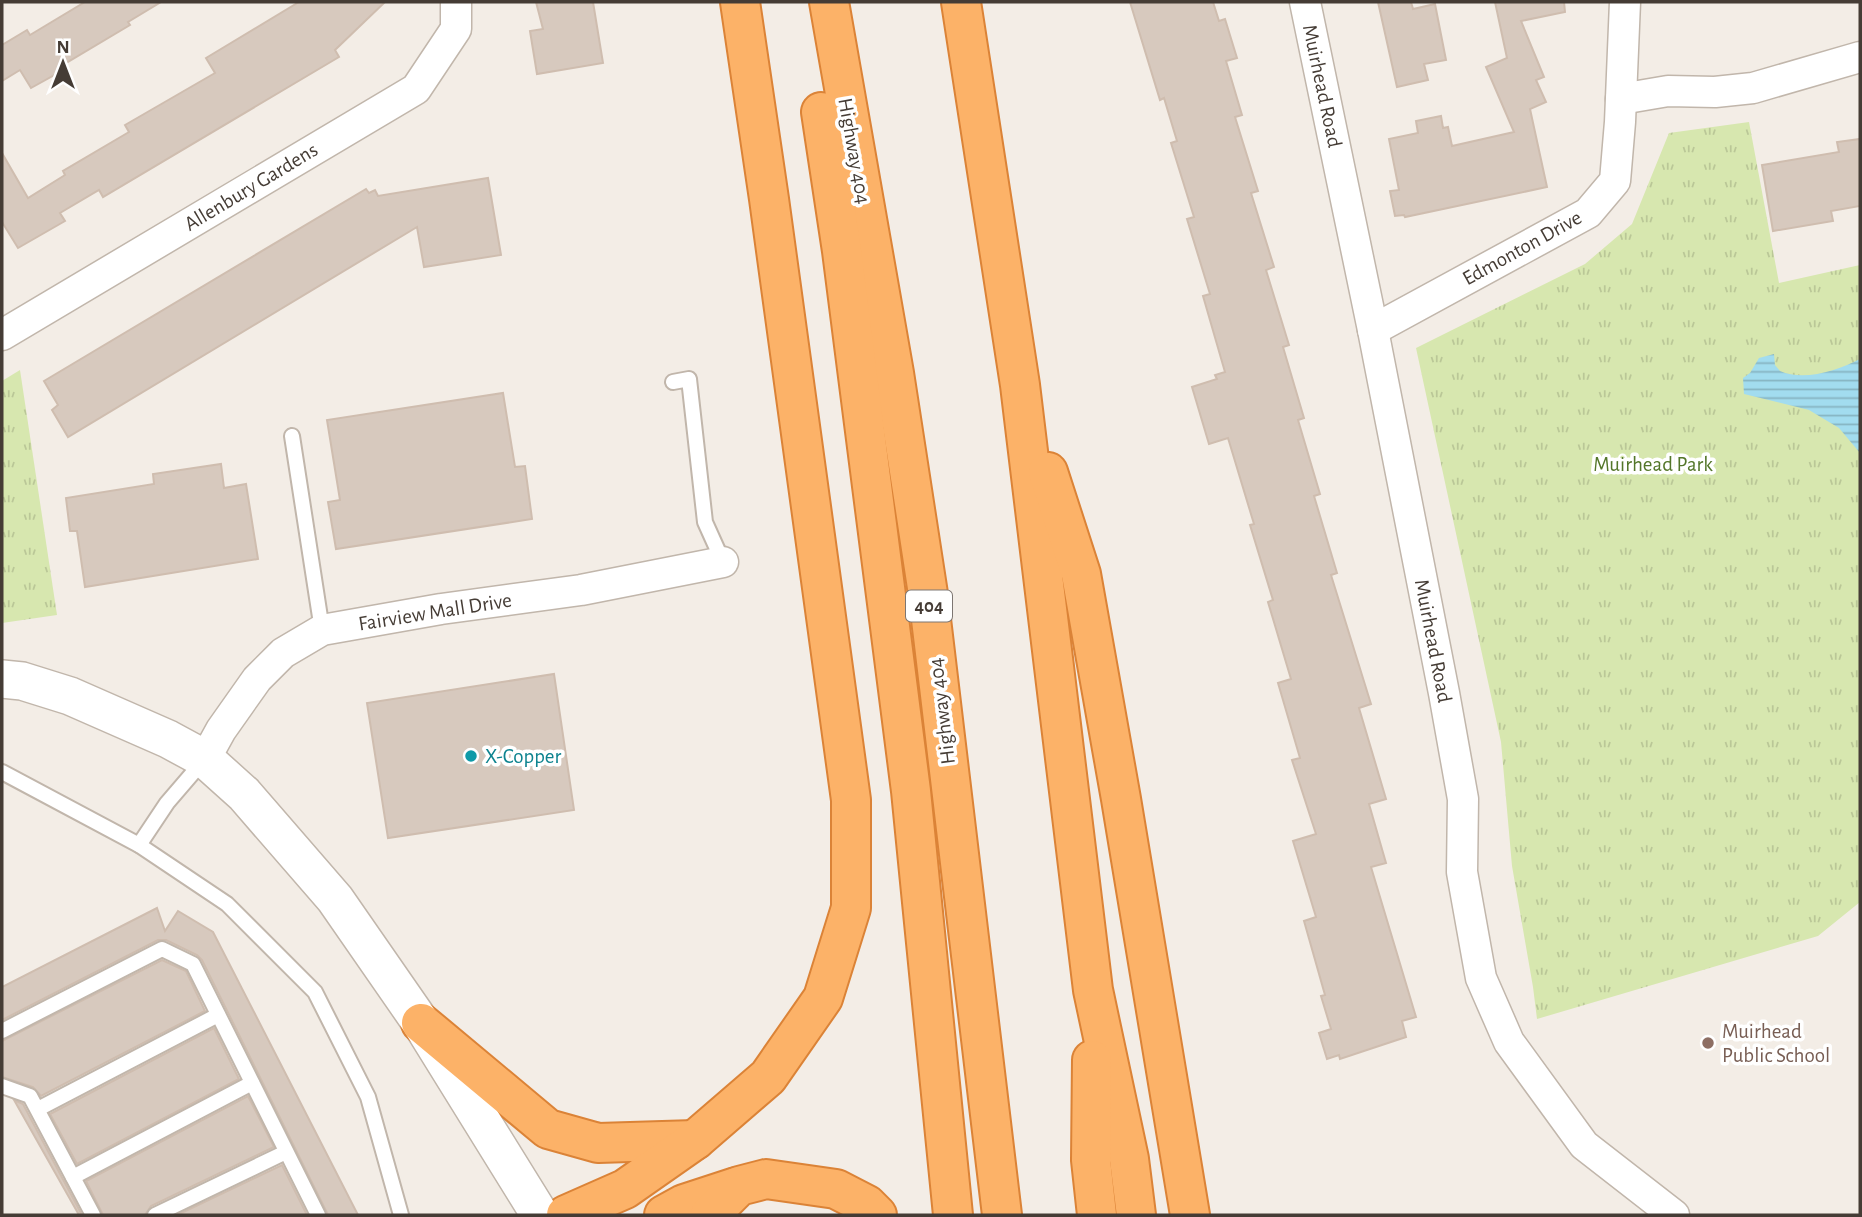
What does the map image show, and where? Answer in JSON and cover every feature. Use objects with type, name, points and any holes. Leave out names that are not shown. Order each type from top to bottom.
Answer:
[{"type":"highway","points":[[566,1215],[625,1189],[695,1140],[768,1077],[822,998],[851,908],[851,800],[740,2]]},
{"type":"highway","points":[[829,2],[821,111],[842,251],[911,791],[953,1215]]},
{"type":"highway","name":"Highway 404","points":[[829,2],[894,373],[928,594],[1002,1215]]},
{"type":"highway","points":[[961,2],[1020,386],[1093,990],[1129,1159],[1136,1215]]},
{"type":"highway","points":[[1020,386],[1080,574],[1121,799],[1190,1215]]},
{"type":"highway","points":[[1093,990],[1091,1160],[1097,1215]]},
{"type":"highway","points":[[421,1023],[548,1129],[598,1143],[695,1140]]},
{"type":"highway","points":[[664,1215],[684,1204],[766,1179],[836,1189],[867,1206],[877,1215]]},
{"type":"highway","points":[[710,1215],[738,1186]]},
{"type":"street","name":"Allenbury Gardens","points":[[2,335],[416,89],[456,29],[456,2]]},
{"type":"street","name":"Muirhead Road","points":[[1305,2],[1373,330],[1463,800],[1462,872],[1481,978],[1509,1042],[1584,1145],[1674,1215]]},
{"type":"street","name":"Edmonton Drive","points":[[1373,330],[1588,213],[1615,181],[1625,2]]},
{"type":"street","points":[[1621,99],[1668,91],[1715,92],[1753,88],[1860,57]]},
{"type":"street","name":"Fairview Mall Drive","points":[[205,758],[257,679],[283,653],[322,630],[441,609],[581,590],[723,562]]},
{"type":"street","points":[[2,679],[22,681],[70,696],[168,739],[205,758],[244,794],[335,899],[421,1023],[540,1215]]},
{"type":"lane","points":[[673,382],[690,379],[705,522],[723,562]]},
{"type":"lane","points":[[292,436],[322,630]]},
{"type":"lane","points":[[139,845],[167,803],[205,758]]},
{"type":"lane","points":[[2,772],[139,845],[227,904],[315,992],[368,1097],[401,1215]]},
{"type":"lane","points":[[2,1031],[162,949],[193,964],[318,1215]]},
{"type":"lane","points":[[38,1109],[218,1015]]},
{"type":"lane","points":[[73,1177],[252,1083]]},
{"type":"lane","points":[[2,1086],[30,1096],[93,1215]]},
{"type":"lane","points":[[155,1215],[286,1152]]},
{"type":"green space","name":"Muirhead Park","points":[[1749,122],[1779,283],[1860,265],[1860,902],[1818,936],[1537,1019],[1512,866],[1501,742],[1416,348],[1585,264],[1632,224],[1669,133]]},
{"type":"green space","points":[[20,370],[57,615],[2,623],[2,381]]},
{"type":"water","points":[[1774,354],[1775,365],[1780,371],[1800,375],[1831,371],[1860,359],[1860,453],[1839,428],[1809,410],[1744,394],[1743,378],[1750,373],[1759,358]]},
{"type":"building","points":[[85,2],[161,2],[128,22],[130,25],[63,65],[65,69],[31,88],[20,70],[2,81],[2,45],[27,30],[30,35]]},
{"type":"building","points":[[299,2],[385,2],[335,50],[339,57],[103,197],[99,190],[60,213],[65,221],[18,248],[2,222],[2,153],[28,198],[65,175],[63,171],[129,132],[125,125],[215,73],[206,58]]},
{"type":"building","points":[[536,2],[593,2],[603,63],[537,74],[530,31],[543,29]]},
{"type":"building","points":[[1130,2],[1213,2],[1219,21],[1225,19],[1237,58],[1226,61],[1242,115],[1235,117],[1258,191],[1251,193],[1274,267],[1266,270],[1289,345],[1283,347],[1304,418],[1298,420],[1320,494],[1314,496],[1337,573],[1331,575],[1371,704],[1359,708],[1386,799],[1369,804],[1386,863],[1371,867],[1416,1017],[1402,1021],[1406,1037],[1340,1059],[1339,1055],[1327,1059],[1319,1033],[1331,1029],[1321,996],[1325,995],[1304,921],[1316,917],[1293,841],[1316,834],[1292,760],[1300,758],[1278,683],[1291,679],[1268,602],[1273,600],[1250,525],[1254,524],[1228,438],[1209,444],[1192,387],[1217,379],[1215,375],[1225,372],[1203,296],[1210,294],[1187,219],[1194,217],[1171,143],[1177,141],[1164,98],[1160,100]]},
{"type":"building","points":[[1378,2],[1411,2],[1413,9],[1435,4],[1446,60],[1424,64],[1428,80],[1397,87]]},
{"type":"building","points":[[1495,2],[1564,2],[1565,12],[1521,21],[1544,77],[1536,80],[1546,102],[1530,109],[1547,187],[1405,217],[1395,216],[1390,191],[1399,190],[1389,139],[1418,133],[1416,121],[1441,116],[1443,128],[1448,127],[1452,146],[1514,132],[1486,67],[1507,58]]},
{"type":"building","points":[[1860,139],[1860,206],[1831,211],[1833,221],[1773,231],[1762,165],[1839,152],[1837,142]]},
{"type":"building","points":[[488,178],[501,255],[424,267],[417,227],[68,437],[52,410],[58,405],[44,381],[366,189],[369,193],[375,190],[378,196]]},
{"type":"building","points":[[503,393],[515,467],[525,466],[532,519],[336,549],[328,502],[340,500],[327,420]]},
{"type":"building","points":[[221,464],[224,488],[246,484],[258,559],[85,587],[77,531],[70,531],[66,498],[154,484],[153,474]]},
{"type":"building","name":"X-Copper","points":[[554,674],[574,810],[388,838],[367,703]]},
{"type":"building","points":[[157,908],[165,931],[178,911],[213,932],[358,1215],[328,1215],[202,960],[197,955],[166,940],[158,940],[2,1020],[2,987]]},
{"type":"building","points":[[162,960],[186,971],[205,1011],[41,1096],[33,1087],[2,1077],[2,1041]]},
{"type":"building","points":[[214,1028],[239,1079],[77,1164],[50,1114]]},
{"type":"building","points":[[248,1096],[274,1147],[151,1206],[145,1215],[103,1215],[86,1181]]},
{"type":"building","points":[[14,1100],[23,1104],[82,1215],[79,1215]]},
{"type":"building","points":[[282,1165],[307,1215],[177,1215]]},
{"type":"place","name":"X-Copper","points":[[471,756]]},
{"type":"place","name":"Muirhead Public School","points":[[1708,1043]]}]
